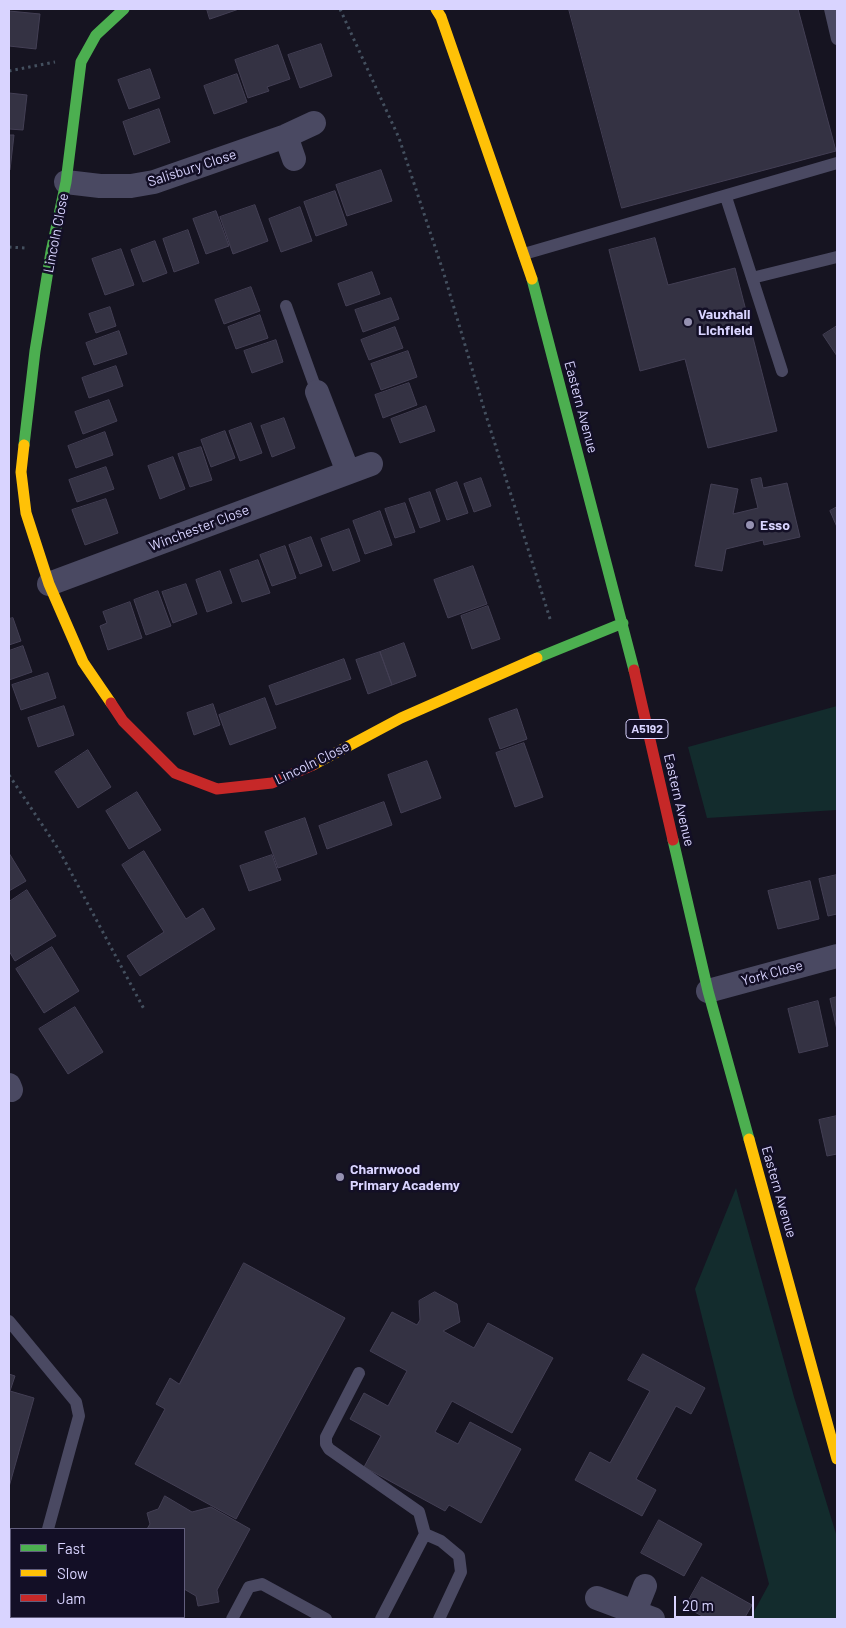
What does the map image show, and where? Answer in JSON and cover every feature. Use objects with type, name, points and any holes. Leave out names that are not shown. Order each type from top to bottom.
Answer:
[{"type":"main road","name":"Lincoln Close","points":[[124,9],[96,35],[81,62],[66,182],[51,252],[15,472],[50,584],[83,662],[123,721],[175,773],[217,790],[272,783],[308,767],[401,718],[559,648],[623,623]]},
{"type":"main road","name":"Eastern Avenue","points":[[436,9],[441,17],[524,254],[623,623],[708,991],[786,1270],[823,1414],[837,1459]]},
{"type":"street","name":"Salisbury Close","points":[[66,182],[100,186],[131,186],[154,182],[286,136],[314,123]]},
{"type":"street","points":[[286,136],[294,159]]},
{"type":"street","points":[[317,392],[348,472]]},
{"type":"street","name":"Winchester Close","points":[[50,584],[370,464]]},
{"type":"street","name":"York Close","points":[[708,991],[837,956]]},
{"type":"street","points":[[597,1598],[644,1615],[644,1586]]},
{"type":"lane","points":[[830,9],[837,39]]},
{"type":"lane","points":[[524,254],[726,197],[837,163]]},
{"type":"lane","points":[[726,197],[782,371]]},
{"type":"lane","points":[[752,278],[837,257]]},
{"type":"lane","points":[[286,306],[317,392]]},
{"type":"lane","points":[[9,1321],[76,1402],[79,1416],[48,1528]]},
{"type":"lane","points":[[359,1373],[326,1437],[326,1444],[329,1449],[420,1512],[425,1534],[380,1619]]},
{"type":"lane","points":[[425,1534],[441,1540],[459,1556],[461,1572],[439,1619]]},
{"type":"lane","points":[[232,1619],[249,1587],[262,1584],[326,1619]]},
{"type":"path","points":[[340,9],[399,138],[444,274],[559,648]]},
{"type":"path","points":[[9,70],[67,59],[81,62]]},
{"type":"path","points":[[9,775],[59,850],[145,1011]]},
{"type":"green space","points":[[837,706],[837,810],[707,818],[688,747]]},
{"type":"green space","points":[[736,1188],[794,1397],[837,1537],[837,1619],[750,1619],[769,1584],[695,1289]]},
{"type":"building","points":[[207,9],[239,9],[210,19]]},
{"type":"building","points":[[569,9],[798,9],[836,151],[622,208]]},
{"type":"building","points":[[9,11],[40,14],[36,49],[9,46]]},
{"type":"building","points":[[321,44],[332,76],[300,88],[288,55]]},
{"type":"building","points":[[278,45],[290,79],[267,87],[269,91],[248,98],[235,60]]},
{"type":"building","points":[[150,69],[160,98],[129,109],[118,80]]},
{"type":"building","points":[[237,74],[247,102],[214,114],[204,86]]},
{"type":"building","points":[[9,93],[27,95],[23,130],[9,129]]},
{"type":"building","points":[[159,109],[170,142],[134,155],[123,122]]},
{"type":"building","points":[[9,135],[14,135],[10,170],[9,170]]},
{"type":"building","points":[[381,170],[392,201],[347,216],[336,185]]},
{"type":"building","points":[[335,191],[347,225],[316,236],[304,202]]},
{"type":"building","points":[[255,205],[268,241],[233,254],[220,217]]},
{"type":"building","points":[[300,207],[312,241],[281,252],[269,219]]},
{"type":"building","points":[[216,211],[229,246],[206,254],[193,219]]},
{"type":"building","points":[[188,230],[199,263],[174,272],[163,239]]},
{"type":"building","name":"Vauxhall Lichfield","points":[[655,238],[668,285],[735,268],[777,431],[708,448],[685,359],[640,371],[609,250]]},
{"type":"building","points":[[155,241],[167,273],[143,282],[131,250]]},
{"type":"building","points":[[121,249],[134,285],[105,295],[92,259]]},
{"type":"building","points":[[372,272],[380,294],[346,306],[338,284]]},
{"type":"building","points":[[251,287],[260,311],[224,324],[215,300]]},
{"type":"building","points":[[391,298],[399,319],[363,332],[355,310]]},
{"type":"building","points":[[110,307],[116,326],[96,333],[89,314]]},
{"type":"building","points":[[260,315],[268,338],[236,349],[228,327]]},
{"type":"building","points":[[837,326],[837,356],[823,335]]},
{"type":"building","points":[[395,327],[403,348],[369,360],[361,340]]},
{"type":"building","points":[[119,331],[127,354],[94,365],[86,343]]},
{"type":"building","points":[[276,340],[283,362],[252,373],[244,351]]},
{"type":"building","points":[[408,351],[417,377],[381,390],[371,364]]},
{"type":"building","points":[[116,366],[123,386],[89,398],[82,378]]},
{"type":"building","points":[[409,383],[417,405],[383,418],[375,395]]},
{"type":"building","points":[[109,400],[117,421],[83,434],[75,412]]},
{"type":"building","points":[[426,406],[435,431],[400,443],[391,419]]},
{"type":"building","points":[[284,418],[295,448],[272,457],[261,426]]},
{"type":"building","points":[[251,423],[262,453],[240,461],[229,431]]},
{"type":"building","points":[[225,431],[235,458],[211,467],[201,440]]},
{"type":"building","points":[[105,432],[113,455],[76,468],[68,446]]},
{"type":"building","points":[[201,447],[212,480],[190,487],[178,454]]},
{"type":"building","points":[[173,457],[185,489],[160,499],[148,466]]},
{"type":"building","points":[[106,467],[114,489],[77,502],[69,480]]},
{"type":"building","points":[[481,478],[491,506],[474,512],[464,484]]},
{"type":"building","name":"Esso","points":[[761,478],[763,488],[787,483],[800,537],[764,545],[763,540],[726,549],[722,571],[695,566],[711,484],[738,489],[733,514],[758,508],[751,480]]},
{"type":"building","points":[[457,482],[468,513],[447,520],[436,490]]},
{"type":"building","points":[[430,492],[440,521],[420,528],[409,499]]},
{"type":"building","points":[[106,499],[118,533],[85,545],[72,510]]},
{"type":"building","points":[[405,503],[415,532],[395,538],[385,509]]},
{"type":"building","points":[[837,507],[837,527],[830,511]]},
{"type":"building","points":[[380,511],[392,545],[365,554],[353,521]]},
{"type":"building","points":[[349,529],[360,561],[333,571],[321,539]]},
{"type":"building","points":[[311,537],[322,566],[300,574],[289,545]]},
{"type":"building","points":[[285,546],[296,578],[272,586],[260,555]]},
{"type":"building","points":[[258,560],[270,593],[242,602],[230,570]]},
{"type":"building","points":[[473,566],[487,604],[448,618],[434,580]]},
{"type":"building","points":[[220,571],[232,603],[207,612],[196,580]]},
{"type":"building","points":[[186,584],[197,614],[173,623],[162,592]]},
{"type":"building","points":[[158,591],[171,626],[146,635],[134,600]]},
{"type":"building","points":[[130,602],[142,638],[108,650],[100,626],[107,623],[103,612]]},
{"type":"building","points":[[488,606],[500,639],[472,649],[461,616]]},
{"type":"building","points":[[13,618],[21,641],[9,645],[9,619]]},
{"type":"building","points":[[404,643],[416,676],[392,685],[380,652]]},
{"type":"building","points":[[23,646],[32,672],[9,680],[9,651]]},
{"type":"building","points":[[380,652],[392,685],[368,694],[356,660]]},
{"type":"building","points":[[344,659],[351,679],[276,705],[269,686]]},
{"type":"building","points":[[48,673],[56,698],[21,710],[12,685]]},
{"type":"building","points":[[265,698],[276,728],[230,745],[219,715]]},
{"type":"building","points":[[213,704],[220,725],[194,735],[187,713]]},
{"type":"building","points":[[64,706],[74,735],[38,747],[28,718]]},
{"type":"building","points":[[517,709],[527,739],[500,749],[489,719]]},
{"type":"building","points":[[524,743],[543,797],[515,807],[496,753]]},
{"type":"building","points":[[88,750],[111,787],[78,808],[55,772]]},
{"type":"building","points":[[427,761],[441,798],[401,813],[388,775]]},
{"type":"building","points":[[137,792],[161,830],[129,849],[106,811]]},
{"type":"building","points":[[384,802],[392,825],[327,849],[319,826]]},
{"type":"building","points":[[305,818],[317,854],[278,868],[265,832]]},
{"type":"building","points":[[144,851],[186,919],[203,908],[215,929],[140,976],[127,956],[164,932],[122,865]]},
{"type":"building","points":[[9,853],[26,881],[9,891]]},
{"type":"building","points":[[272,855],[281,880],[249,891],[240,866]]},
{"type":"building","points":[[837,875],[837,914],[828,916],[819,879]]},
{"type":"building","points":[[810,881],[819,919],[778,929],[768,891]]},
{"type":"building","points":[[27,890],[56,936],[15,961],[9,951],[9,902]]},
{"type":"building","points":[[52,947],[79,991],[44,1013],[16,969]]},
{"type":"building","points":[[837,997],[837,1030],[830,999]]},
{"type":"building","points":[[818,1001],[828,1046],[799,1053],[788,1009]]},
{"type":"building","points":[[75,1007],[103,1052],[68,1074],[39,1029]]},
{"type":"building","points":[[837,1116],[837,1154],[827,1156],[819,1120]]},
{"type":"building","points":[[244,1263],[345,1318],[236,1519],[135,1464],[165,1409],[156,1404],[170,1378],[179,1384]]},
{"type":"building","points":[[435,1292],[457,1304],[460,1322],[443,1331],[474,1348],[488,1323],[553,1358],[512,1433],[452,1401],[435,1432],[458,1444],[470,1422],[521,1449],[481,1523],[449,1505],[445,1511],[364,1467],[381,1436],[350,1419],[364,1393],[388,1406],[407,1371],[370,1351],[392,1312],[417,1325],[420,1320],[419,1301]]},
{"type":"building","points":[[643,1354],[705,1388],[691,1414],[676,1406],[636,1479],[656,1490],[642,1516],[575,1480],[590,1452],[610,1463],[650,1391],[628,1380]]},
{"type":"building","points":[[9,1374],[15,1376],[10,1391],[34,1398],[9,1487]]},
{"type":"building","points":[[165,1496],[192,1512],[211,1507],[250,1529],[217,1590],[219,1602],[198,1606],[196,1596],[185,1590],[185,1528],[148,1528],[150,1524],[147,1513],[158,1509]]},
{"type":"building","points":[[659,1520],[702,1544],[684,1576],[641,1553]]},
{"type":"building","points":[[702,1577],[752,1605],[744,1619],[708,1619],[685,1607]]},
{"type":"traffic: fast","points":[[24,445],[35,351],[51,252],[66,182],[81,62],[96,35],[124,9]]},
{"type":"traffic: fast","points":[[532,279],[634,670]]},
{"type":"traffic: fast","points":[[537,658],[623,623]]},
{"type":"traffic: fast","points":[[673,840],[708,991],[749,1139]]},
{"type":"traffic: slow","points":[[436,9],[441,17],[532,279]]},
{"type":"traffic: slow","points":[[24,445],[21,472],[26,513],[49,584],[83,662],[111,703]]},
{"type":"traffic: slow","points":[[313,765],[401,718],[537,658]]},
{"type":"traffic: slow","points":[[749,1139],[837,1459]]},
{"type":"traffic: jam","points":[[634,670],[673,840]]},
{"type":"traffic: jam","points":[[111,703],[123,721],[175,773],[217,789],[272,783],[313,765]]},
{"type":"place","name":"Vauxhall Lichfield","points":[[688,322]]},
{"type":"place","name":"Esso","points":[[750,525]]},
{"type":"place","name":"Charnwood Primary Academy","points":[[340,1177]]}]
